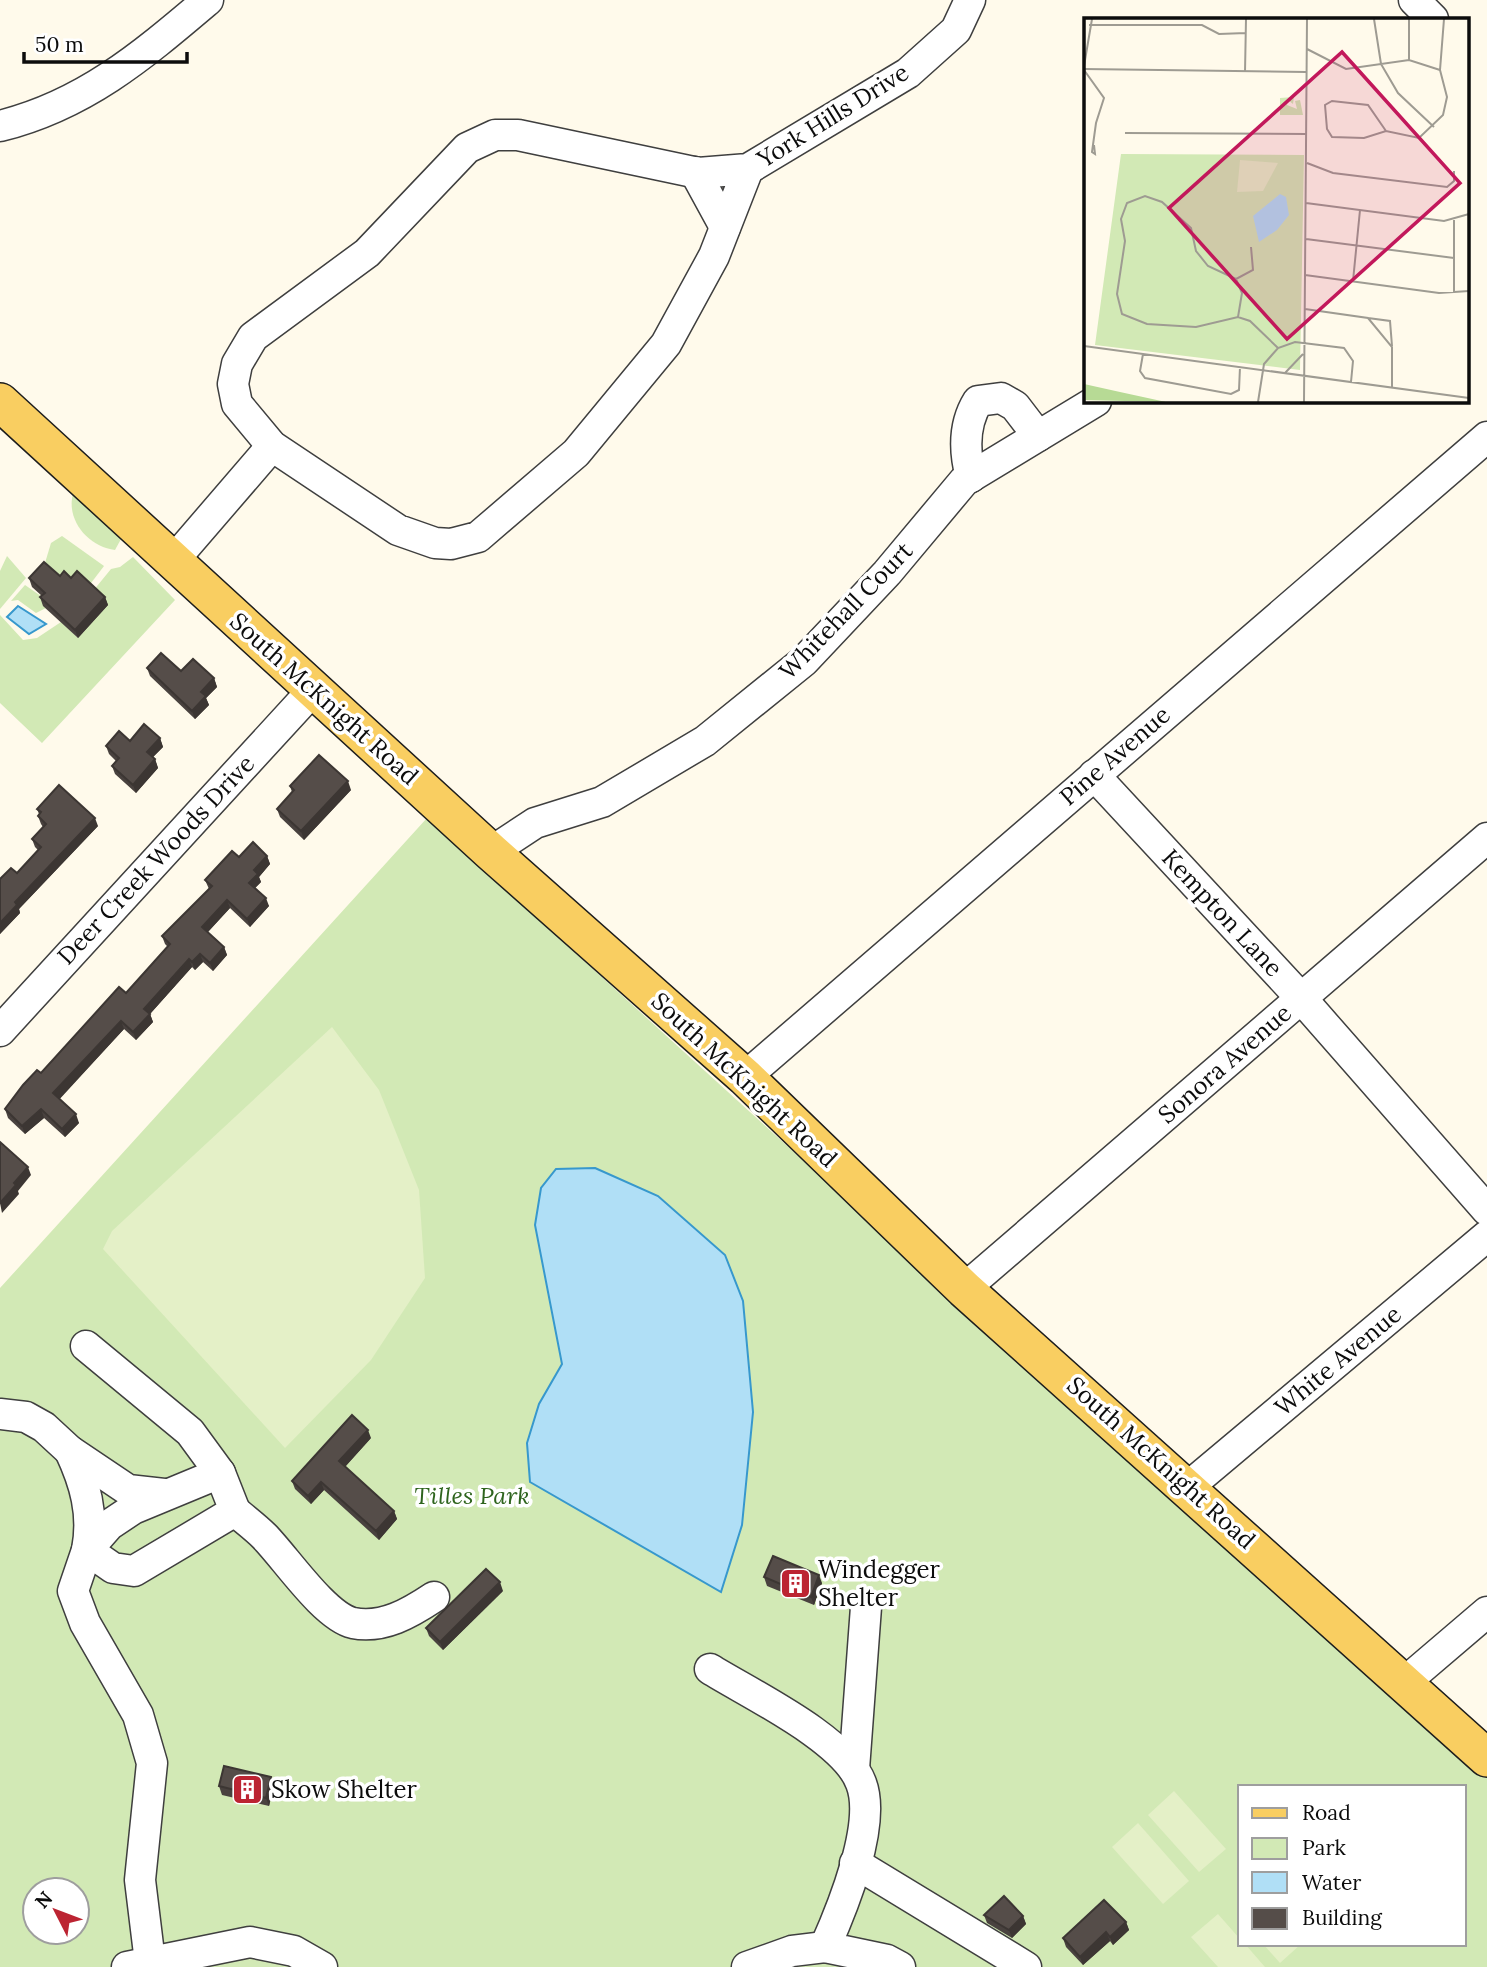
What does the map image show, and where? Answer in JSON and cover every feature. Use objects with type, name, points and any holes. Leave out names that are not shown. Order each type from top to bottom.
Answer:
[{"type":"main road","name":"South McKnight Road","points":[[0,402],[491,852],[745,1077],[964,1289],[1188,1487],[1487,1758]]},
{"type":"street","points":[[0,126],[37,117],[127,67],[208,0]]},
{"type":"street","name":"York Hills Drive","points":[[748,169],[714,256],[666,344],[576,453],[478,537],[451,544],[435,544],[398,530],[272,446],[237,404],[233,384],[237,364],[253,337],[368,253],[451,163],[480,139],[495,135],[518,135],[695,172],[748,169],[908,73],[956,30],[971,0]]},
{"type":"street","points":[[1414,0],[1432,18]]},
{"type":"street","points":[[695,172],[725,227]]},
{"type":"street","points":[[971,477],[966,459],[967,429],[978,401],[1001,398],[1015,406],[1038,436]]},
{"type":"street","name":"Whitehall Court","points":[[491,852],[535,823],[602,802],[705,741],[804,661],[971,477],[1094,402]]},
{"type":"street","name":"Pine Avenue","points":[[745,1077],[1487,437]]},
{"type":"street","points":[[173,561],[272,446]]},
{"type":"street","name":"Deer Creek Woods Drive","points":[[0,1031],[313,690]]},
{"type":"street","name":"Kempton Lane","points":[[1094,775],[1301,998],[1487,1210]]},
{"type":"street","name":"Sonora Avenue","points":[[964,1289],[1487,838]]},
{"type":"street","name":"White Avenue","points":[[1188,1487],[1487,1236]]},
{"type":"street","points":[[86,1346],[190,1432],[219,1473],[235,1511],[263,1535],[335,1614],[352,1623],[377,1623],[406,1615],[434,1597]]},
{"type":"street","points":[[0,1414],[26,1417],[44,1427],[70,1451],[128,1490],[164,1494]]},
{"type":"street","points":[[70,1451],[84,1482],[89,1511],[87,1550],[73,1591],[85,1623],[138,1715],[152,1763],[140,1880],[138,1964],[250,1942],[294,1951],[322,1967]]},
{"type":"street","points":[[87,1550],[120,1517],[164,1494],[219,1473]]},
{"type":"street","points":[[87,1550],[113,1568],[134,1571],[235,1511]]},
{"type":"street","points":[[854,1769],[866,1607]]},
{"type":"street","points":[[1405,1682],[1487,1612]]},
{"type":"street","points":[[710,1669],[821,1737],[854,1769],[862,1784],[865,1807],[855,1863],[837,1920],[825,1947]]},
{"type":"street","points":[[855,1863],[1026,1967]]},
{"type":"street","points":[[747,1967],[792,1951],[825,1947],[887,1960],[900,1967]]},
{"type":"green space","points":[[74,491],[121,539],[115,550],[95,543],[80,529],[72,511]]},
{"type":"green space","points":[[62,536],[104,566],[88,587],[63,584],[45,563],[51,543]]},
{"type":"green space","points":[[7,556],[26,578],[0,609],[0,571]]},
{"type":"green space","points":[[133,557],[175,600],[42,743],[0,703],[0,615],[23,640],[37,638],[61,622],[78,638],[93,591],[111,569],[120,567]]},
{"type":"green space","points":[[25,585],[48,601],[46,608],[36,613],[18,600],[11,601]]},
{"type":"green space","name":"Tilles Park","points":[[427,818],[1050,1385],[1487,1769],[1487,1967],[0,1967],[0,1288]]},
{"type":"green space","points":[[332,1027],[379,1090],[419,1190],[425,1278],[371,1360],[285,1448],[103,1249],[112,1231]]},
{"type":"green space","points":[[1174,1791],[1226,1849],[1199,1872],[1148,1815]]},
{"type":"green space","points":[[1138,1823],[1189,1881],[1163,1904],[1112,1847]]},
{"type":"green space","points":[[1218,1914],[1238,1937],[1238,1946],[1247,1946],[1265,1967],[1218,1967],[1191,1937]]},
{"type":"green space","points":[[1265,1946],[1299,1946],[1280,1963]]},
{"type":"water","points":[[18,606],[46,624],[29,634],[7,617]]},
{"type":"water","points":[[595,1168],[658,1196],[725,1255],[743,1301],[753,1412],[742,1525],[721,1592],[530,1482],[527,1443],[539,1404],[562,1364],[535,1225],[541,1188],[556,1169]]},
{"type":"building","points":[[44,562],[60,576],[64,571],[71,578],[77,571],[105,597],[75,630],[40,597],[45,593],[29,578]]},
{"type":"building","points":[[161,653],[181,671],[193,659],[214,678],[201,692],[206,696],[192,711],[147,668]]},
{"type":"building","points":[[144,724],[160,738],[147,752],[155,759],[133,785],[112,766],[119,758],[106,746],[119,731],[130,741]]},
{"type":"building","points":[[319,755],[348,781],[301,831],[277,809],[294,790],[290,786]]},
{"type":"building","points":[[59,785],[95,818],[15,902],[17,905],[0,923],[0,879],[11,868],[17,873],[41,847],[32,839],[46,824],[38,816],[41,812],[37,809]]},
{"type":"building","points":[[253,842],[267,856],[254,870],[258,874],[249,883],[266,898],[247,919],[227,900],[202,927],[224,947],[210,963],[200,954],[192,962],[189,959],[144,1009],[150,1014],[133,1032],[121,1021],[53,1093],[76,1114],[62,1129],[41,1109],[22,1126],[5,1109],[23,1085],[37,1070],[41,1073],[119,987],[126,993],[170,944],[162,936],[212,886],[205,880],[232,851],[239,857]]},
{"type":"building","points":[[0,1142],[28,1167],[0,1203]]},
{"type":"building","points":[[352,1415],[368,1430],[339,1461],[394,1511],[376,1531],[321,1482],[308,1496],[292,1481]]},
{"type":"building","name":"Windegger Shelter","points":[[773,1556],[819,1575],[811,1597],[764,1577]]},
{"type":"building","points":[[486,1569],[500,1582],[440,1642],[426,1628]]},
{"type":"building","points":[[224,1766],[271,1777],[266,1798],[219,1786]]},
{"type":"building","points":[[1004,1896],[1023,1916],[1009,1930],[984,1915]]},
{"type":"building","points":[[1104,1900],[1126,1922],[1110,1937],[1106,1932],[1080,1957],[1063,1938]]},
{"type":"place","name":"Windegger Shelter","points":[[795,1584]]},
{"type":"place","name":"Skow Shelter","points":[[248,1790]]}]
